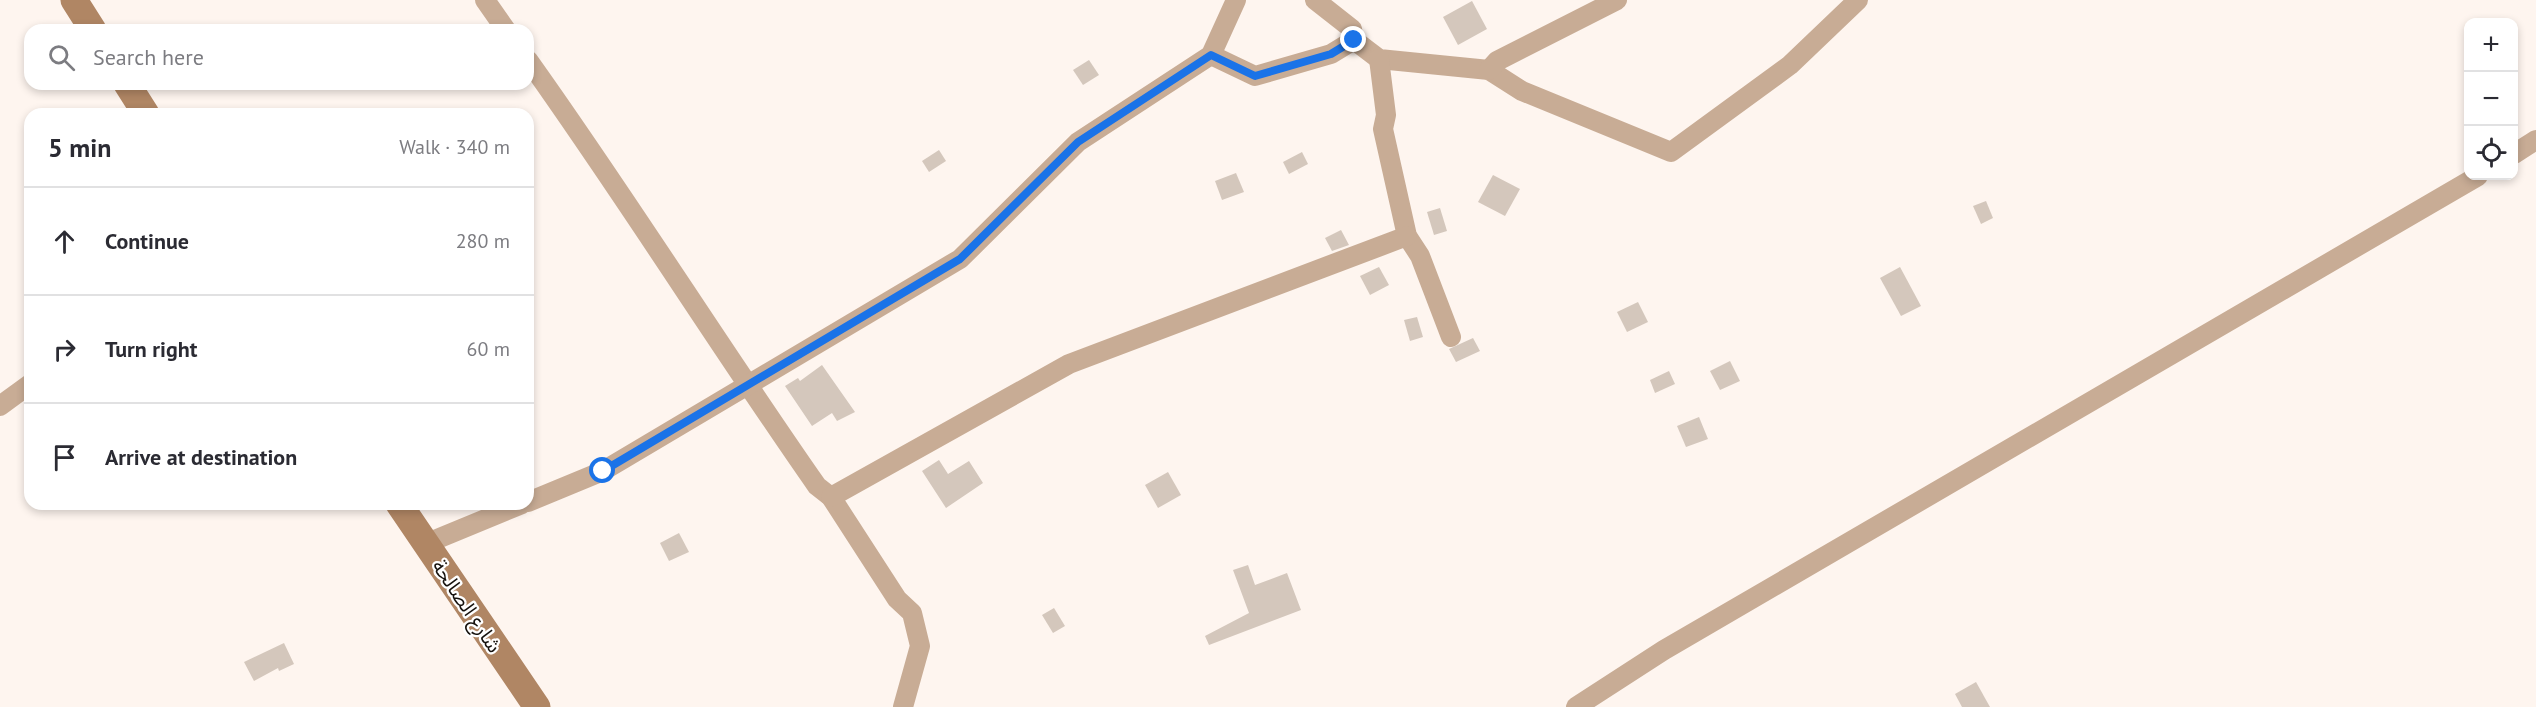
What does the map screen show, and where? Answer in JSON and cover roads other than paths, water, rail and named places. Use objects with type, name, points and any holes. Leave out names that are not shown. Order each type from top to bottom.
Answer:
[{"type":"main road","points":[[74,0],[89,24]]},
{"type":"main road","points":[[131,90],[142,108]]},
{"type":"main road","name":"شارع الصالحة","points":[[403,510],[537,707]]},
{"type":"street","points":[[485,0],[502,24]]},
{"type":"street","points":[[534,500],[603,471],[960,259],[1078,142],[1211,55],[1236,0]]},
{"type":"street","points":[[1315,0],[1352,29],[1354,40],[1379,59],[1489,70],[1522,91],[1671,152],[1790,65],[1858,0]]},
{"type":"street","points":[[1489,70],[1497,61],[1617,0]]},
{"type":"street","points":[[1211,55],[1255,76],[1331,54],[1354,40]]},
{"type":"street","points":[[1379,59],[1386,115],[1383,129],[1407,236],[1420,256],[1451,337]]},
{"type":"street","points":[[534,68],[580,133],[747,386],[818,486],[831,497],[897,599],[912,613],[920,646],[903,707]]},
{"type":"street","points":[[2518,151],[2536,140]]},
{"type":"street","points":[[1576,707],[1664,650],[2471,180]]},
{"type":"street","points":[[831,497],[1069,364],[1407,236]]},
{"type":"street","points":[[0,406],[24,388]]},
{"type":"street","points":[[425,544],[507,510]]}]
